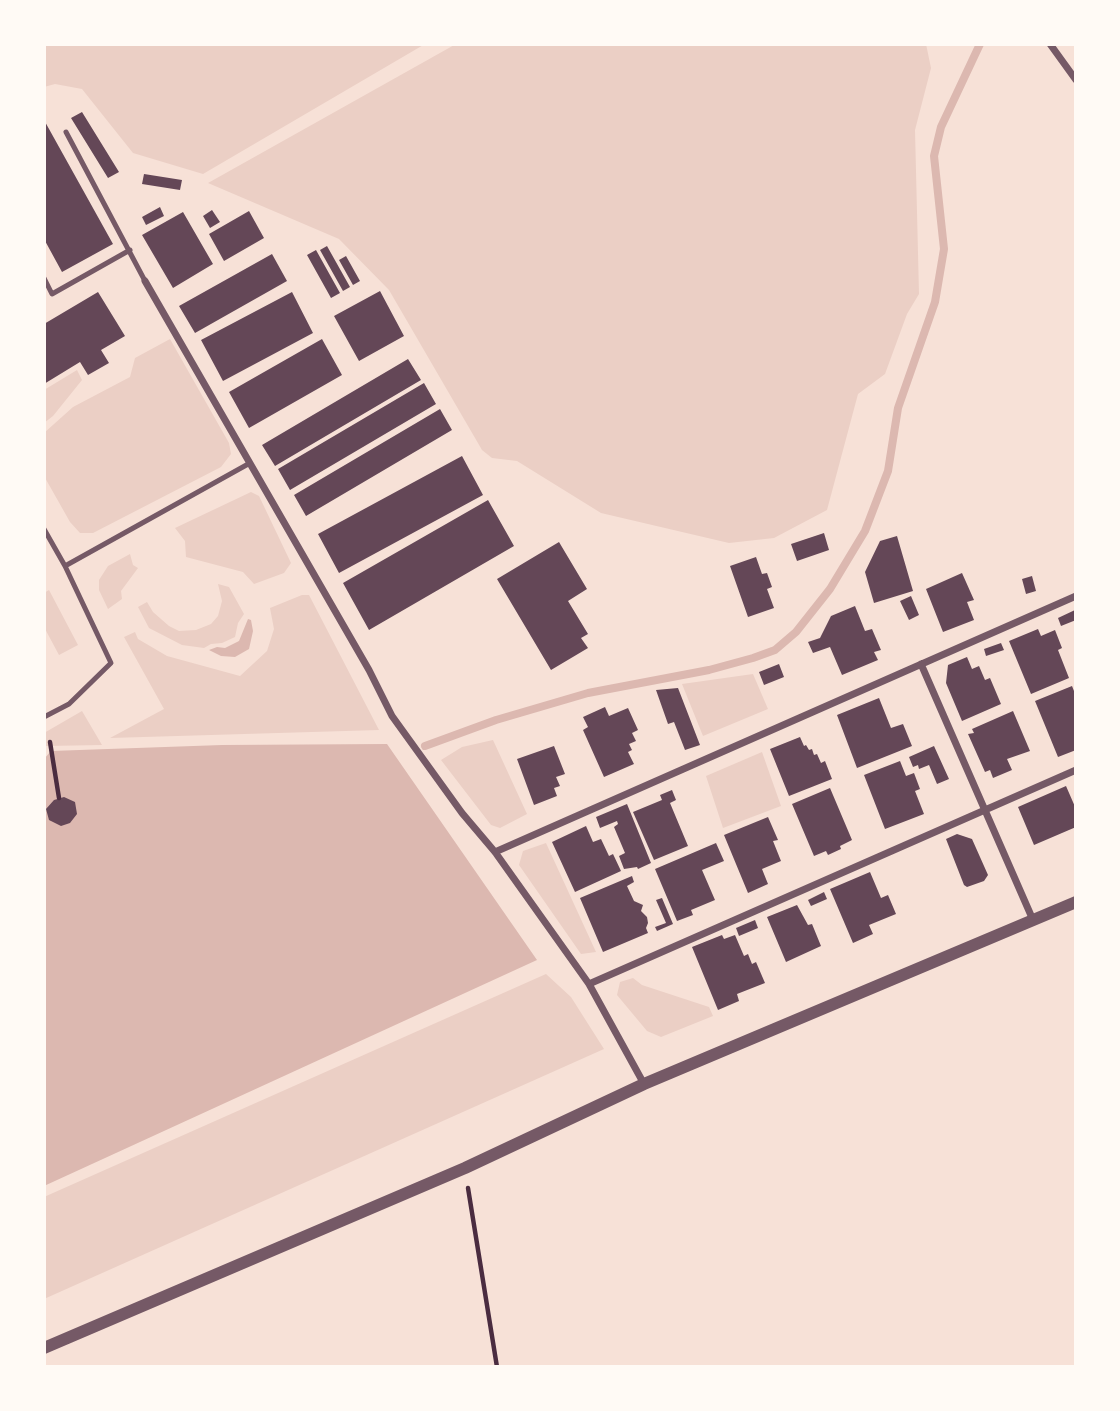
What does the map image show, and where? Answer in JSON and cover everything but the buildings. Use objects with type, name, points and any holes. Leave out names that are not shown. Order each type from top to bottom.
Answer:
[{"type":"street","points":[[1050,44],[1076,80]]},
{"type":"street","points":[[145,281],[369,670],[392,716],[495,852],[589,985],[644,1084]]},
{"type":"street","points":[[495,852],[1076,596]]},
{"type":"street","points":[[921,664],[1034,921]]},
{"type":"street","points":[[589,985],[1076,770]]},
{"type":"street","points":[[44,1348],[465,1168],[644,1084],[1076,902]]},
{"type":"lane","points":[[66,132],[145,281]]},
{"type":"lane","points":[[44,278],[52,294],[130,250]]},
{"type":"lane","points":[[65,566],[250,463]]},
{"type":"lane","points":[[44,529],[65,566],[111,663],[69,704],[44,717]]},
{"type":"path","points":[[50,742],[59,798]]},
{"type":"path","points":[[465,1168],[497,1367]]},
{"type":"shaded area","points":[[44,44],[425,44],[203,174],[133,153],[82,89],[55,84],[44,87]]},
{"type":"shaded area","points":[[456,44],[926,44],[931,68],[915,130],[919,294],[907,314],[885,374],[858,394],[827,510],[774,538],[729,543],[601,513],[517,461],[492,458],[482,450],[389,290],[339,239],[208,183]]},
{"type":"shaded area","points":[[170,339],[229,443],[231,454],[221,467],[93,533],[80,533],[70,522],[44,476],[44,433],[73,407],[130,377],[135,358]]},
{"type":"shaded area","points":[[77,370],[82,380],[53,416],[44,423],[44,390]]},
{"type":"shaded area","points":[[251,492],[259,496],[291,563],[284,573],[254,584],[243,572],[186,557],[185,541],[175,528]]},
{"type":"shaded area","points":[[130,554],[133,565],[138,568],[121,591],[122,599],[108,609],[99,590],[99,580],[108,566]]},
{"type":"shaded area","points":[[218,584],[229,587],[244,614],[238,623],[235,637],[222,643],[204,648],[182,645],[149,628],[138,607],[147,602],[153,612],[169,626],[179,631],[196,630],[211,624],[218,616],[222,601]]},
{"type":"shaded area","points":[[49,590],[78,645],[59,655],[44,627],[44,593]]},
{"type":"shaded area","points":[[302,595],[309,595],[379,730],[110,738],[164,709],[124,637],[135,632],[138,639],[167,656],[240,676],[267,651],[274,629],[270,608]]},
{"type":"shaded area","points":[[248,619],[251,620],[253,631],[249,649],[235,657],[221,656],[209,650],[225,648],[239,641]]},
{"type":"shaded area","points":[[753,674],[768,709],[703,736],[682,684]]},
{"type":"shaded area","points":[[82,711],[102,745],[44,748],[44,733]]},
{"type":"shaded area","points":[[493,740],[527,814],[500,828],[491,825],[441,760],[462,747]]},
{"type":"shaded area","points":[[387,744],[537,960],[44,1186],[44,759],[51,751],[222,745]]},
{"type":"shaded area","points":[[762,752],[781,806],[723,828],[706,776]]},
{"type":"shaded area","points":[[546,843],[596,952],[581,954],[519,865],[523,851]]},
{"type":"shaded area","points":[[546,974],[571,997],[604,1049],[44,1299],[44,1197]]},
{"type":"shaded area","points":[[633,978],[642,985],[709,1007],[713,1016],[661,1037],[647,1031],[617,995],[620,982]]},
{"type":"waterway","points":[[425,746],[496,720],[588,693],[709,670],[775,650],[796,632],[830,589],[865,531],[888,471],[898,408],[935,302],[944,249],[934,156],[941,127],[980,44]]}]
